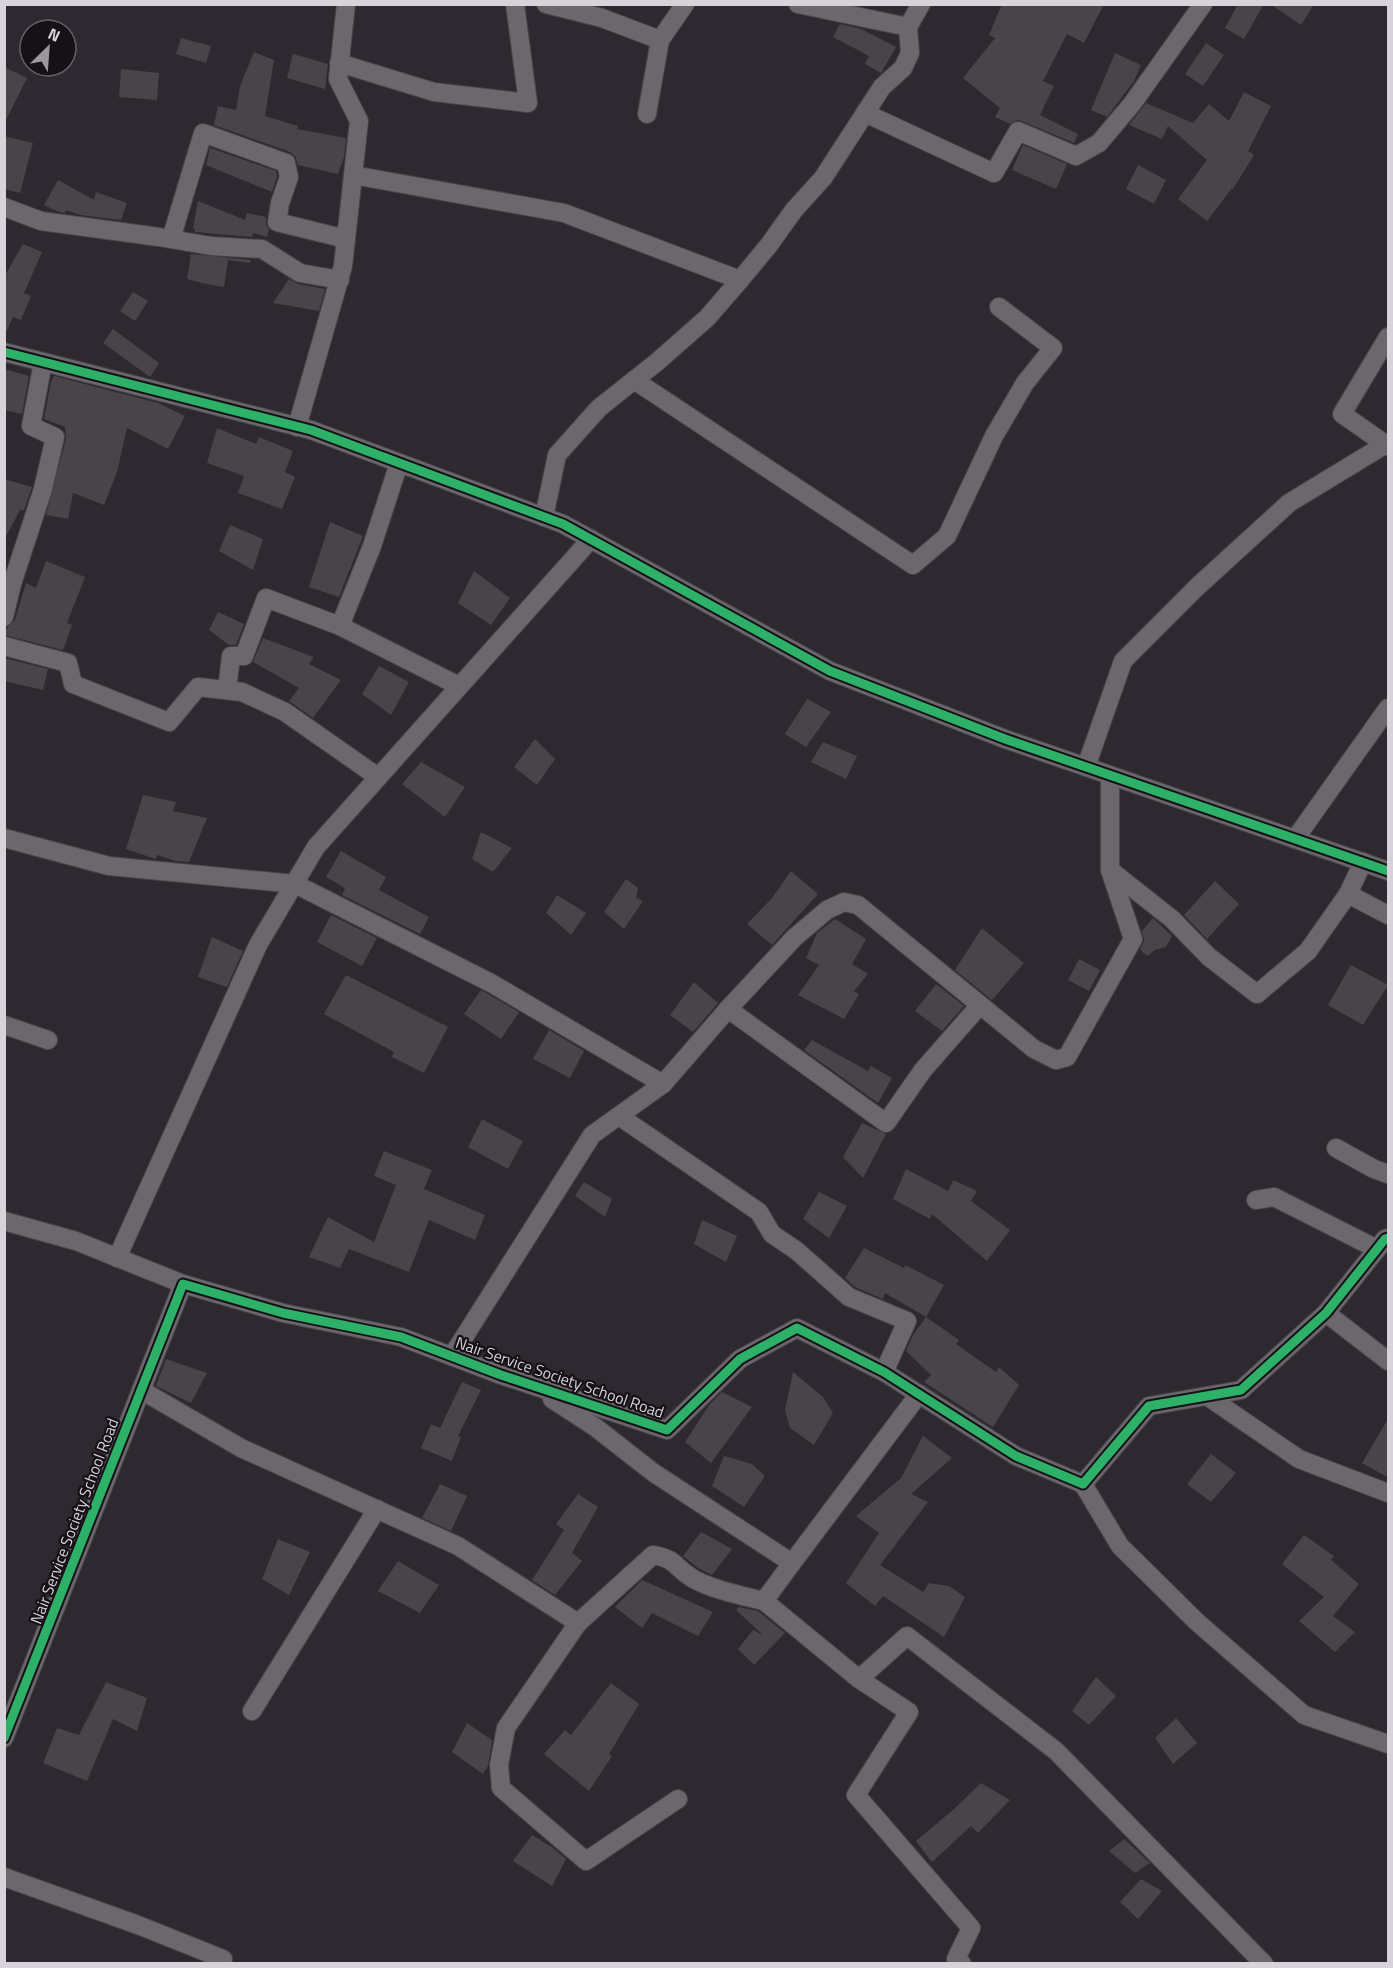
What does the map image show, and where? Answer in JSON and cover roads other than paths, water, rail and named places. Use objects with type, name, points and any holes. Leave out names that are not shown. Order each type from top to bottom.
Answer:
[{"type":"street","points":[[297,427],[344,266],[359,121],[338,79],[346,4]]},
{"type":"street","points":[[339,63],[434,92],[528,103],[515,4]]},
{"type":"street","points":[[546,4],[602,18],[660,39]]},
{"type":"street","points":[[647,114],[660,39],[685,4]]},
{"type":"street","points":[[798,4],[908,27]]},
{"type":"street","points":[[544,517],[557,455],[599,408],[707,318],[740,280],[794,210],[823,178],[882,87],[903,68],[910,53],[908,27],[921,4]]},
{"type":"street","points":[[865,113],[994,173],[1018,131],[1076,156],[1099,143],[1113,128],[1203,4]]},
{"type":"street","points":[[171,239],[203,133],[286,163],[289,177],[280,203],[277,222],[346,239]]},
{"type":"street","points":[[353,175],[564,213],[740,280]]},
{"type":"street","points":[[4,207],[41,221],[211,246],[262,249],[300,273],[339,280]]},
{"type":"street","points":[[634,380],[913,565],[947,536],[994,436],[1025,383],[1053,348],[999,307]]},
{"type":"street","points":[[1086,767],[1123,661],[1197,586],[1288,502],[1387,445],[1342,414],[1389,337]]},
{"type":"street","points":[[4,352],[311,430],[563,524],[830,671],[1005,739],[1389,871]]},
{"type":"street","points":[[4,617],[12,584],[43,489],[56,437],[31,426],[43,362]]},
{"type":"street","points":[[340,626],[372,546],[399,463]]},
{"type":"street","points":[[117,1258],[258,945],[316,847],[591,539]]},
{"type":"street","points":[[226,690],[231,656],[244,656],[266,598],[340,626],[459,686]]},
{"type":"street","points":[[4,646],[68,663],[73,684],[169,723],[198,687],[242,692],[285,712],[378,777]]},
{"type":"street","points":[[1295,839],[1389,708]]},
{"type":"street","points":[[452,1356],[592,1135],[663,1084],[794,938],[827,910],[844,902],[858,905],[1034,1048],[1056,1060],[1067,1057],[1133,939],[1110,870],[1110,775]]},
{"type":"street","points":[[4,838],[109,866],[295,884],[491,983],[663,1084]]},
{"type":"street","points":[[1110,870],[1172,919],[1209,957],[1257,994],[1308,951],[1348,894],[1363,862]]},
{"type":"street","points":[[1348,894],[1389,915]]},
{"type":"street","points":[[728,1009],[886,1123],[923,1070],[980,1005]]},
{"type":"street","points":[[4,1025],[48,1040]]},
{"type":"street","points":[[619,1116],[759,1212],[772,1234],[797,1251],[849,1298],[907,1321],[884,1372]]},
{"type":"street","points":[[1336,1148],[1374,1169],[1389,1174]]},
{"type":"street","points":[[1256,1200],[1274,1197],[1383,1244],[1326,1312],[1241,1390],[1149,1406],[1083,1484],[1120,1546],[1197,1622],[1304,1715],[1389,1744]]},
{"type":"street","points":[[4,1221],[76,1241],[183,1284]]},
{"type":"street","name":"Nair Service Society School Road","points":[[4,1738],[183,1284],[284,1313],[401,1337],[529,1384],[667,1430],[740,1359],[797,1328],[884,1372],[1016,1456],[1083,1484]]},
{"type":"street","points":[[1326,1312],[1389,1361]]},
{"type":"street","points":[[529,1384],[595,1426],[654,1473],[792,1563]]},
{"type":"street","points":[[141,1390],[241,1448],[458,1546],[578,1623]]},
{"type":"street","points":[[764,1601],[919,1394]]},
{"type":"street","points":[[1207,1396],[1299,1459],[1389,1493]]},
{"type":"street","points":[[252,1711],[377,1509]]},
{"type":"street","points":[[678,1800],[586,1861],[501,1788],[499,1765],[507,1728],[578,1623],[653,1555],[668,1558],[693,1579],[728,1592],[764,1601],[859,1678],[909,1712],[856,1795],[970,1928],[956,1959],[962,1964]]},
{"type":"street","points":[[859,1678],[907,1636],[1056,1751],[1264,1964]]},
{"type":"street","points":[[4,1877],[138,1925],[223,1959]]}]
